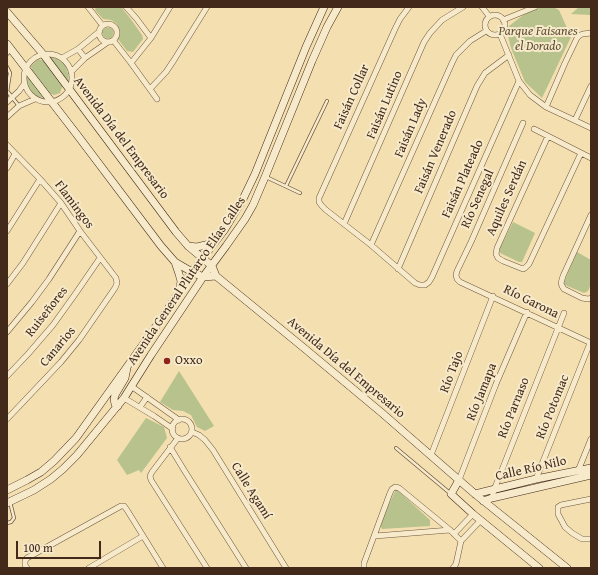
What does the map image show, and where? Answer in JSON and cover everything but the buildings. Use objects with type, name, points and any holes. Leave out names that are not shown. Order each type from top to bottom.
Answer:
[{"type":"street","points":[[126,7],[151,38]]},
{"type":"street","points":[[150,89],[166,72],[206,7]]},
{"type":"street","name":"Avenida General Plutarco Elías Calles","points":[[7,490],[41,472],[54,462],[76,438],[162,318],[192,272],[225,229],[243,199],[255,174],[294,75],[324,7]]},
{"type":"street","name":"Avenida General Plutarco Elías Calles","points":[[9,502],[34,490],[51,479],[77,456],[124,398],[203,277],[245,219],[253,205],[265,177],[315,54],[338,7]]},
{"type":"street","name":"Faisán Collar","points":[[344,224],[322,206],[319,202],[319,198],[395,29],[409,7]]},
{"type":"street","name":"Faisán Lutino","points":[[344,224],[424,42],[430,32],[442,20],[463,7]]},
{"type":"street","points":[[482,7],[489,16]]},
{"type":"street","points":[[503,20],[535,7]]},
{"type":"street","points":[[90,8],[101,29],[99,34],[102,39],[106,42],[111,41]]},
{"type":"street","points":[[131,63],[151,38],[169,8]]},
{"type":"street","name":"Avenida Día del Empresario","points":[[7,12],[43,54],[171,226],[188,246],[212,266],[216,276],[431,455],[483,501],[567,568]]},
{"type":"street","points":[[496,15],[503,20],[505,22],[505,28],[500,34],[493,36],[486,31],[484,25],[489,16],[496,15]]},
{"type":"street","points":[[62,58],[78,49],[105,25],[110,25],[115,28],[116,36],[85,58],[72,72]]},
{"type":"street","name":"Faisán Lady","points":[[372,245],[456,55],[470,41],[486,31]]},
{"type":"street","points":[[546,107],[577,38],[590,33]]},
{"type":"street","points":[[500,34],[519,81],[530,95],[546,107],[591,128]]},
{"type":"street","points":[[111,41],[131,63],[157,99]]},
{"type":"street","points":[[9,49],[52,102],[161,246],[175,262],[203,277],[216,276]]},
{"type":"street","points":[[78,49],[85,58]]},
{"type":"street","points":[[43,54],[52,54],[62,58],[72,72],[72,81],[69,89],[59,100],[43,102],[35,99],[26,90],[24,84],[23,76],[25,68],[36,57],[43,54]]},
{"type":"street","name":"Faisán Venerado","points":[[398,269],[477,86],[485,73],[508,55]]},
{"type":"street","points":[[294,75],[296,82],[301,87]]},
{"type":"street","name":"Faisán Plateado","points":[[398,269],[415,283],[425,285],[429,282],[519,81]]},
{"type":"street","points":[[7,102],[24,84]]},
{"type":"street","points":[[575,120],[591,86]]},
{"type":"street","points":[[7,117],[19,106],[35,99]]},
{"type":"street","name":"Río Senegal","points":[[460,282],[457,279],[457,271],[523,123]]},
{"type":"street","points":[[534,129],[591,158]]},
{"type":"street","name":"Aquiles Serdán","points":[[548,136],[497,248],[496,254],[498,258],[503,261],[523,269],[529,264],[581,153]]},
{"type":"street","name":"Flamingos","points":[[7,145],[61,203],[80,231],[116,278],[117,283]]},
{"type":"street","points":[[7,168],[15,154]]},
{"type":"street","points":[[7,231],[40,179]]},
{"type":"street","points":[[7,284],[61,203]]},
{"type":"street","points":[[591,215],[561,283],[564,289],[582,298],[591,298]]},
{"type":"street","points":[[344,224],[372,245],[398,269]]},
{"type":"street","points":[[7,332],[50,279],[80,231]]},
{"type":"street","points":[[188,246],[214,243]]},
{"type":"street","name":"Ruiseñores","points":[[7,376],[53,325],[100,258]]},
{"type":"street","points":[[175,262],[181,281],[180,291]]},
{"type":"street","name":"Río Garona","points":[[460,282],[493,296],[591,343]]},
{"type":"street","name":"Canarios","points":[[7,419],[79,340],[117,283]]},
{"type":"street","name":"Río Tajo","points":[[431,455],[493,296]]},
{"type":"street","name":"Río Jamapa","points":[[459,480],[496,384],[527,312]]},
{"type":"street","name":"Río Parnaso","points":[[492,498],[564,313]]},
{"type":"street","name":"Río Potomac","points":[[536,479],[591,343]]},
{"type":"street","points":[[118,406],[115,404],[114,399],[125,378],[127,366]]},
{"type":"street","points":[[132,386],[179,420]]},
{"type":"street","points":[[124,398],[172,429],[178,438],[183,439],[189,437],[192,432],[191,423],[184,419],[174,423],[172,429]]},
{"type":"street","points":[[140,407],[147,398]]},
{"type":"street","name":"Calle Agamí","points":[[192,432],[205,440],[213,450],[286,568]]},
{"type":"street","points":[[178,438],[152,472],[150,480],[207,568]]},
{"type":"street","points":[[578,471],[591,439]]},
{"type":"street","points":[[170,447],[246,568]]},
{"type":"street","name":"Calle Río Nilo","points":[[475,494],[536,479],[591,468]]},
{"type":"street","name":"Calle Río Nilo","points":[[483,501],[591,475]]},
{"type":"street","points":[[459,480],[451,494],[539,568]]},
{"type":"street","points":[[364,568],[364,563],[390,493],[395,487],[399,488],[450,530],[461,542]]},
{"type":"street","points":[[591,499],[561,505],[558,507],[558,514],[565,527],[582,539],[591,539]]},
{"type":"street","points":[[27,568],[25,565],[27,558],[121,506],[124,506],[127,510],[163,568]]},
{"type":"street","points":[[454,534],[473,514]]},
{"type":"street","points":[[452,568],[456,564],[461,542],[481,520]]},
{"type":"street","points":[[375,536],[450,530]]},
{"type":"street","points":[[89,568],[143,536]]},
{"type":"lane","points":[[7,67],[10,73],[7,92],[19,106]]},
{"type":"lane","points":[[286,186],[327,102]]},
{"type":"lane","points":[[265,177],[300,193]]},
{"type":"lane","points":[[396,448],[451,494]]},
{"type":"lane","points":[[7,523],[11,522],[14,518],[9,502]]},
{"type":"green space","points":[[96,7],[121,7],[142,35],[143,39],[133,52],[127,51],[118,39],[120,34],[117,24],[111,20],[103,19],[95,10]]},
{"type":"green space","name":"Parque Faisanes el Dorado","points":[[543,7],[553,7],[559,10],[571,37],[542,98],[525,82],[511,48],[508,36],[509,26],[527,12]]},
{"type":"green space","points":[[579,7],[591,7],[591,15],[571,14]]},
{"type":"green space","points":[[108,27],[112,29],[114,33],[112,37],[108,39],[104,37],[102,33],[104,29]]},
{"type":"green space","points":[[49,56],[57,59],[65,65],[69,83]]},
{"type":"green space","points":[[39,59],[44,61],[63,85],[60,93],[54,95],[49,93],[32,71],[31,66]]},
{"type":"green space","points":[[26,72],[44,98],[33,95],[28,88],[25,81]]},
{"type":"green space","points":[[513,222],[535,233],[522,262],[500,253],[499,250]]},
{"type":"green space","points":[[577,252],[591,260],[591,284],[588,291],[584,293],[565,285],[564,282]]},
{"type":"green space","points":[[179,371],[214,426],[205,431],[197,427],[191,415],[183,411],[173,410],[160,402]]},
{"type":"green space","points":[[146,418],[164,427],[167,438],[141,473],[139,470],[127,475],[117,460]]},
{"type":"green space","points":[[396,489],[430,520],[430,526],[382,529],[380,524]]},
{"type":"place","name":"Oxxo","points":[[167,361]]}]
